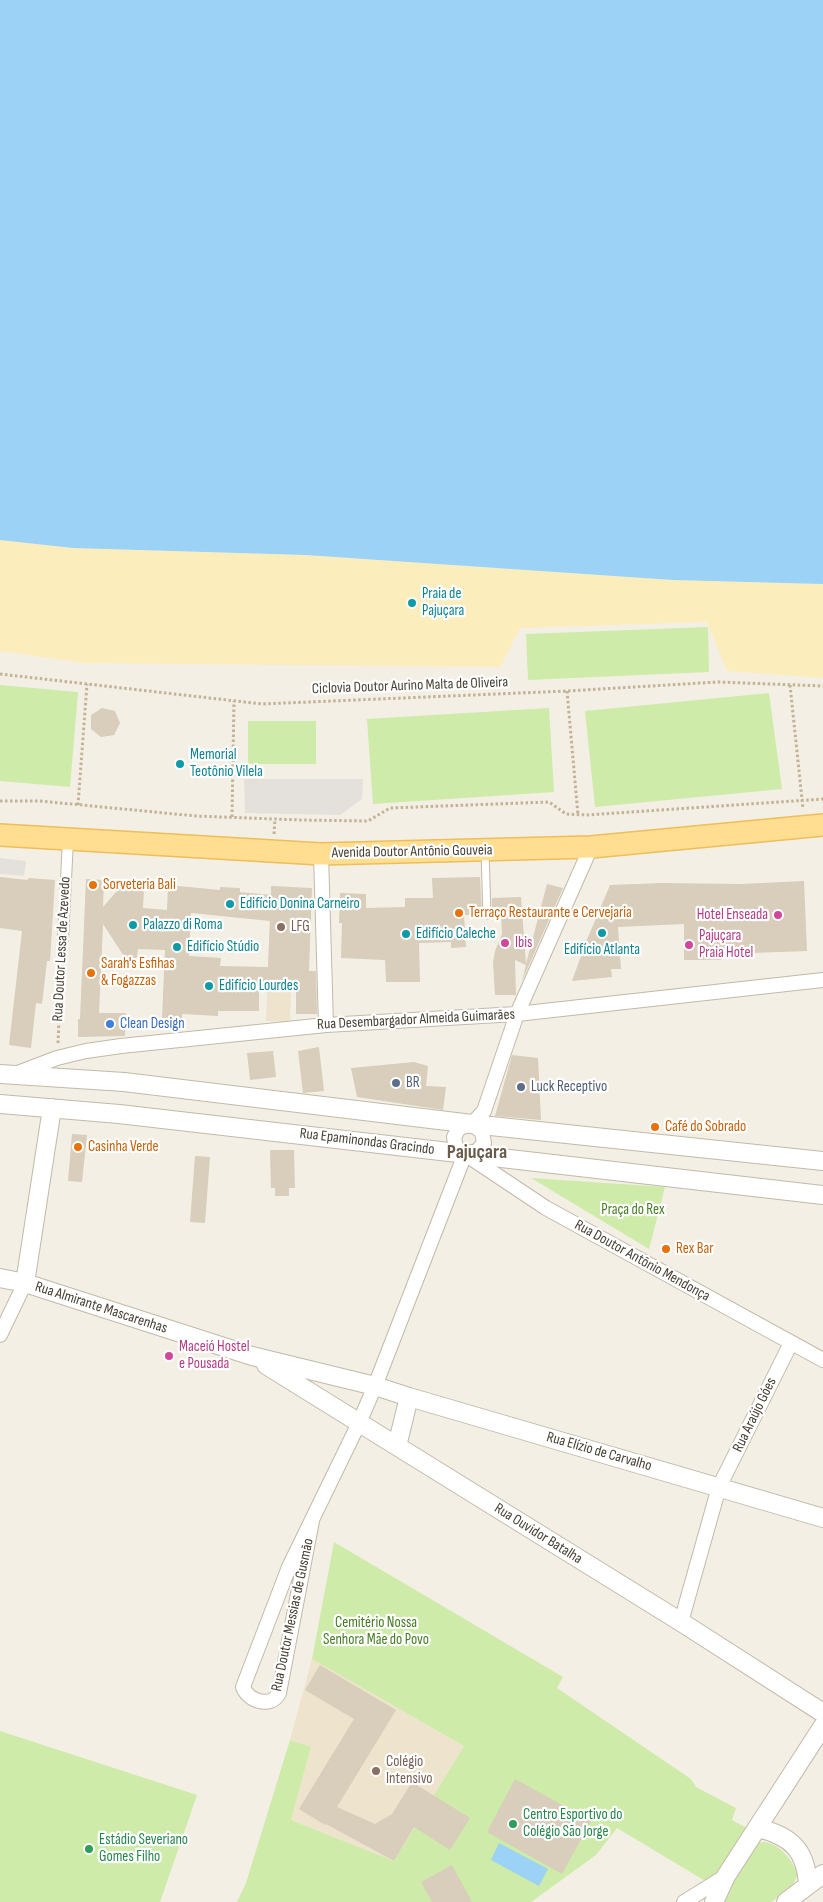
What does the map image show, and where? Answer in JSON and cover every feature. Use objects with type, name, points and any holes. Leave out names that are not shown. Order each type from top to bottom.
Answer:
[{"type":"main road","name":"Avenida Doutor Antônio Gouveia","points":[[0,835],[321,854],[591,847],[814,826]]},
{"type":"street","name":"Rua Doutor Lessa de Azevedo","points":[[63,939],[68,840]]},
{"type":"street","points":[[472,1124],[482,1132],[484,1143],[477,1151],[465,1154],[456,1148],[454,1137],[459,1128],[472,1124],[484,1111],[518,1014],[591,847]]},
{"type":"street","points":[[321,854],[326,1025]]},
{"type":"street","name":"Rua Desembargador Almeida Guimarães","points":[[6,1075],[57,1058],[86,1051],[121,1046],[326,1025],[518,1014],[823,980]]},
{"type":"street","name":"Rua Epaminondas Gracindo","points":[[6,1075],[124,1082],[472,1124],[823,1161]]},
{"type":"street","name":"Rua Epaminondas Gracindo","points":[[0,1104],[138,1116],[823,1195]]},
{"type":"street","points":[[0,1335],[25,1283],[52,1108]]},
{"type":"street","name":"Rua Doutor Antônio Mendonça","points":[[465,1154],[546,1208],[823,1360]]},
{"type":"street","name":"Rua Doutor Messias de Gusmão","points":[[312,1521],[279,1693],[277,1697],[270,1701],[254,1700],[243,1689],[244,1681],[289,1567],[375,1386],[465,1154]]},
{"type":"street","name":"Rua Almirante Mascarenhas","points":[[0,1278],[25,1283],[252,1356],[375,1386]]},
{"type":"street","name":"Rua Araújo Góes","points":[[719,1488],[791,1343]]},
{"type":"street","name":"Rua Ouvidor Batalha","points":[[252,1356],[681,1622],[823,1713]]},
{"type":"street","name":"Rua Elízio de Carvalho","points":[[375,1386],[823,1518]]},
{"type":"street","points":[[397,1446],[409,1397]]},
{"type":"street","points":[[681,1622],[719,1488]]},
{"type":"street","points":[[275,1602],[295,1611]]},
{"type":"street","points":[[714,1902],[726,1876],[823,1726]]},
{"type":"street","points":[[758,1828],[776,1832],[791,1843],[807,1867],[808,1885]]},
{"type":"street","points":[[786,1902],[823,1874]]},
{"type":"street","points":[[684,1902],[726,1876]]},
{"type":"lane","points":[[485,851],[487,915]]},
{"type":"path","name":"Ciclovia Doutor Aurino Malta de Oliveira","points":[[0,674],[262,704],[567,691],[718,682],[823,686]]},
{"type":"path","points":[[78,804],[87,684]]},
{"type":"path","points":[[790,685],[802,801],[814,826]]},
{"type":"path","points":[[567,691],[578,815]]},
{"type":"path","points":[[232,817],[234,700]]},
{"type":"path","points":[[0,801],[40,801],[196,816],[368,821],[390,808],[549,802],[566,814],[578,815],[823,799]]},
{"type":"path","name":"Rua Doutor Lessa de Azevedo","points":[[57,1058],[63,939]]},
{"type":"shaded area","points":[[244,779],[363,779],[362,799],[340,815],[245,813]]},
{"type":"shaded area","points":[[0,858],[26,861],[24,876],[0,874]]},
{"type":"shaded area","name":"LFG","points":[[271,886],[294,887],[290,1022],[266,1021]]},
{"type":"shaded area","name":"Colégio Intensivo","points":[[312,1659],[464,1746],[394,1861],[291,1820],[311,1747],[290,1740]]},
{"type":"green space","points":[[708,627],[709,672],[528,680],[526,634]]},
{"type":"green space","points":[[0,685],[78,692],[70,787],[0,781]]},
{"type":"green space","points":[[769,693],[782,789],[595,807],[585,711]]},
{"type":"green space","points":[[549,708],[554,792],[373,804],[367,719]]},
{"type":"green space","points":[[248,721],[316,721],[316,764],[248,764]]},
{"type":"green space","name":"Praça do Rex","points":[[531,1178],[665,1187],[649,1249]]},
{"type":"green space","name":"Cemitério Nossa Senhora Mãe do Povo","points":[[334,1542],[563,1677],[557,1688],[691,1779],[696,1787],[736,1808],[732,1820],[752,1831],[731,1864],[707,1882],[617,1828],[596,1855],[531,1902],[237,1902],[246,1883],[290,1740],[311,1747],[291,1820],[394,1861],[464,1746],[312,1659]]},
{"type":"green space","name":"Estádio Severiano Gomes Filho","points":[[0,1731],[197,1795],[160,1902],[0,1902]]},
{"type":"green space","points":[[765,1842],[776,1846],[793,1864],[798,1874],[792,1887],[771,1902],[719,1902],[752,1844]]},
{"type":"sand","name":"Praia de Pajuçara","points":[[0,540],[73,548],[306,555],[673,580],[823,584],[823,678],[727,671],[707,622],[520,628],[500,667],[85,663],[0,651]]},
{"type":"water","points":[[0,0],[823,0],[823,584],[673,580],[306,555],[73,548],[0,540]]},
{"type":"water","points":[[499,1843],[548,1869],[539,1886],[491,1860]]},
{"type":"building","points":[[102,708],[115,711],[120,723],[114,735],[101,737],[91,729],[91,715]]},
{"type":"building","points":[[0,877],[55,880],[50,961],[47,961],[42,1004],[36,1003],[31,1048],[9,1045],[22,931],[0,928]]},
{"type":"building","points":[[480,877],[482,915],[464,915],[466,947],[451,948],[451,942],[419,943],[420,982],[386,982],[385,960],[341,958],[342,923],[339,923],[340,893],[366,894],[366,908],[405,907],[405,898],[433,898],[432,878]]},
{"type":"building","points":[[86,879],[104,880],[103,907],[123,884],[138,884],[144,889],[143,908],[167,910],[168,885],[220,890],[220,887],[240,888],[240,892],[271,895],[271,886],[312,888],[309,971],[316,971],[317,1014],[296,1014],[296,991],[259,990],[259,1011],[218,1011],[218,1016],[182,1014],[182,1019],[162,1018],[165,950],[138,949],[137,957],[129,964],[103,924],[99,1013],[126,1013],[125,1036],[78,1037],[78,1019],[80,1019]],"holes":[[[191,913],[270,921],[268,967],[220,966],[221,958],[189,956]]]},
{"type":"building","points":[[804,881],[807,951],[722,954],[722,960],[684,960],[684,924],[618,927],[621,969],[611,969],[612,977],[572,981],[610,885],[662,883],[741,884]]},
{"type":"building","points":[[547,884],[563,888],[522,981],[526,965],[515,960],[516,995],[495,995],[493,962],[502,934],[501,914],[492,914],[492,898],[521,897],[526,964]]},
{"type":"building","points":[[319,1047],[324,1091],[303,1093],[298,1051]]},
{"type":"building","points":[[273,1051],[276,1077],[250,1080],[247,1053]]},
{"type":"building","name":"Luck Receptivo","points":[[512,1055],[538,1058],[541,1120],[495,1116]]},
{"type":"building","points":[[414,1062],[428,1066],[426,1086],[446,1087],[443,1110],[357,1097],[351,1068]]},
{"type":"building","points":[[72,1134],[87,1135],[82,1182],[68,1181]]},
{"type":"building","points":[[270,1150],[294,1150],[295,1188],[289,1188],[289,1196],[275,1196],[275,1188],[271,1188]]},
{"type":"building","points":[[195,1156],[210,1157],[205,1223],[190,1222]]},
{"type":"building","points":[[320,1665],[396,1710],[337,1807],[375,1824],[392,1814],[412,1782],[470,1818],[450,1850],[414,1827],[394,1861],[325,1825],[299,1809],[354,1719],[305,1690]]},
{"type":"building","points":[[515,1779],[591,1821],[562,1874],[487,1832]]},
{"type":"building","points":[[452,1865],[472,1902],[432,1902],[421,1882]]},
{"type":"place","name":"Praia de Pajuçara","points":[[412,603]]},
{"type":"place","name":"Memorial Teotônio Vilela","points":[[180,764]]},
{"type":"place","name":"Sorveteria Bali","points":[[93,885]]},
{"type":"place","name":"Edifício Donina Carneiro","points":[[230,904]]},
{"type":"place","name":"Terraço Restaurante e Cervejaria","points":[[459,913]]},
{"type":"place","name":"Hotel Enseada","points":[[778,915]]},
{"type":"place","name":"Palazzo di Roma","points":[[133,925]]},
{"type":"place","name":"LFG","points":[[281,927]]},
{"type":"place","name":"Edifício Atlanta","points":[[602,933]]},
{"type":"place","name":"Edifício Caleche","points":[[406,934]]},
{"type":"place","name":"Ibis","points":[[505,943]]},
{"type":"place","name":"Pajuçara Praia Hotel","points":[[689,945]]},
{"type":"place","name":"Edifício Stúdio","points":[[177,947]]},
{"type":"place","name":"Sarah's Esfihas & Fogazzas","points":[[91,973]]},
{"type":"place","name":"Edifício Lourdes","points":[[209,986]]},
{"type":"place","name":"Clean Design","points":[[110,1024]]},
{"type":"place","name":"BR","points":[[396,1083]]},
{"type":"place","name":"Luck Receptivo","points":[[521,1087]]},
{"type":"place","name":"Café do Sobrado","points":[[655,1127]]},
{"type":"place","name":"Casinha Verde","points":[[78,1147]]},
{"type":"place","name":"Rex Bar","points":[[666,1249]]},
{"type":"place","name":"Maceió Hostel e Pousada","points":[[169,1356]]},
{"type":"place","name":"Colégio Intensivo","points":[[376,1771]]},
{"type":"place","name":"Centro Esportivo do Colégio São Jorge","points":[[513,1824]]},
{"type":"place","name":"Estádio Severiano Gomes Filho","points":[[89,1849]]},
{"type":"district","name":"Pajuçara","points":[[477,1153]]}]
